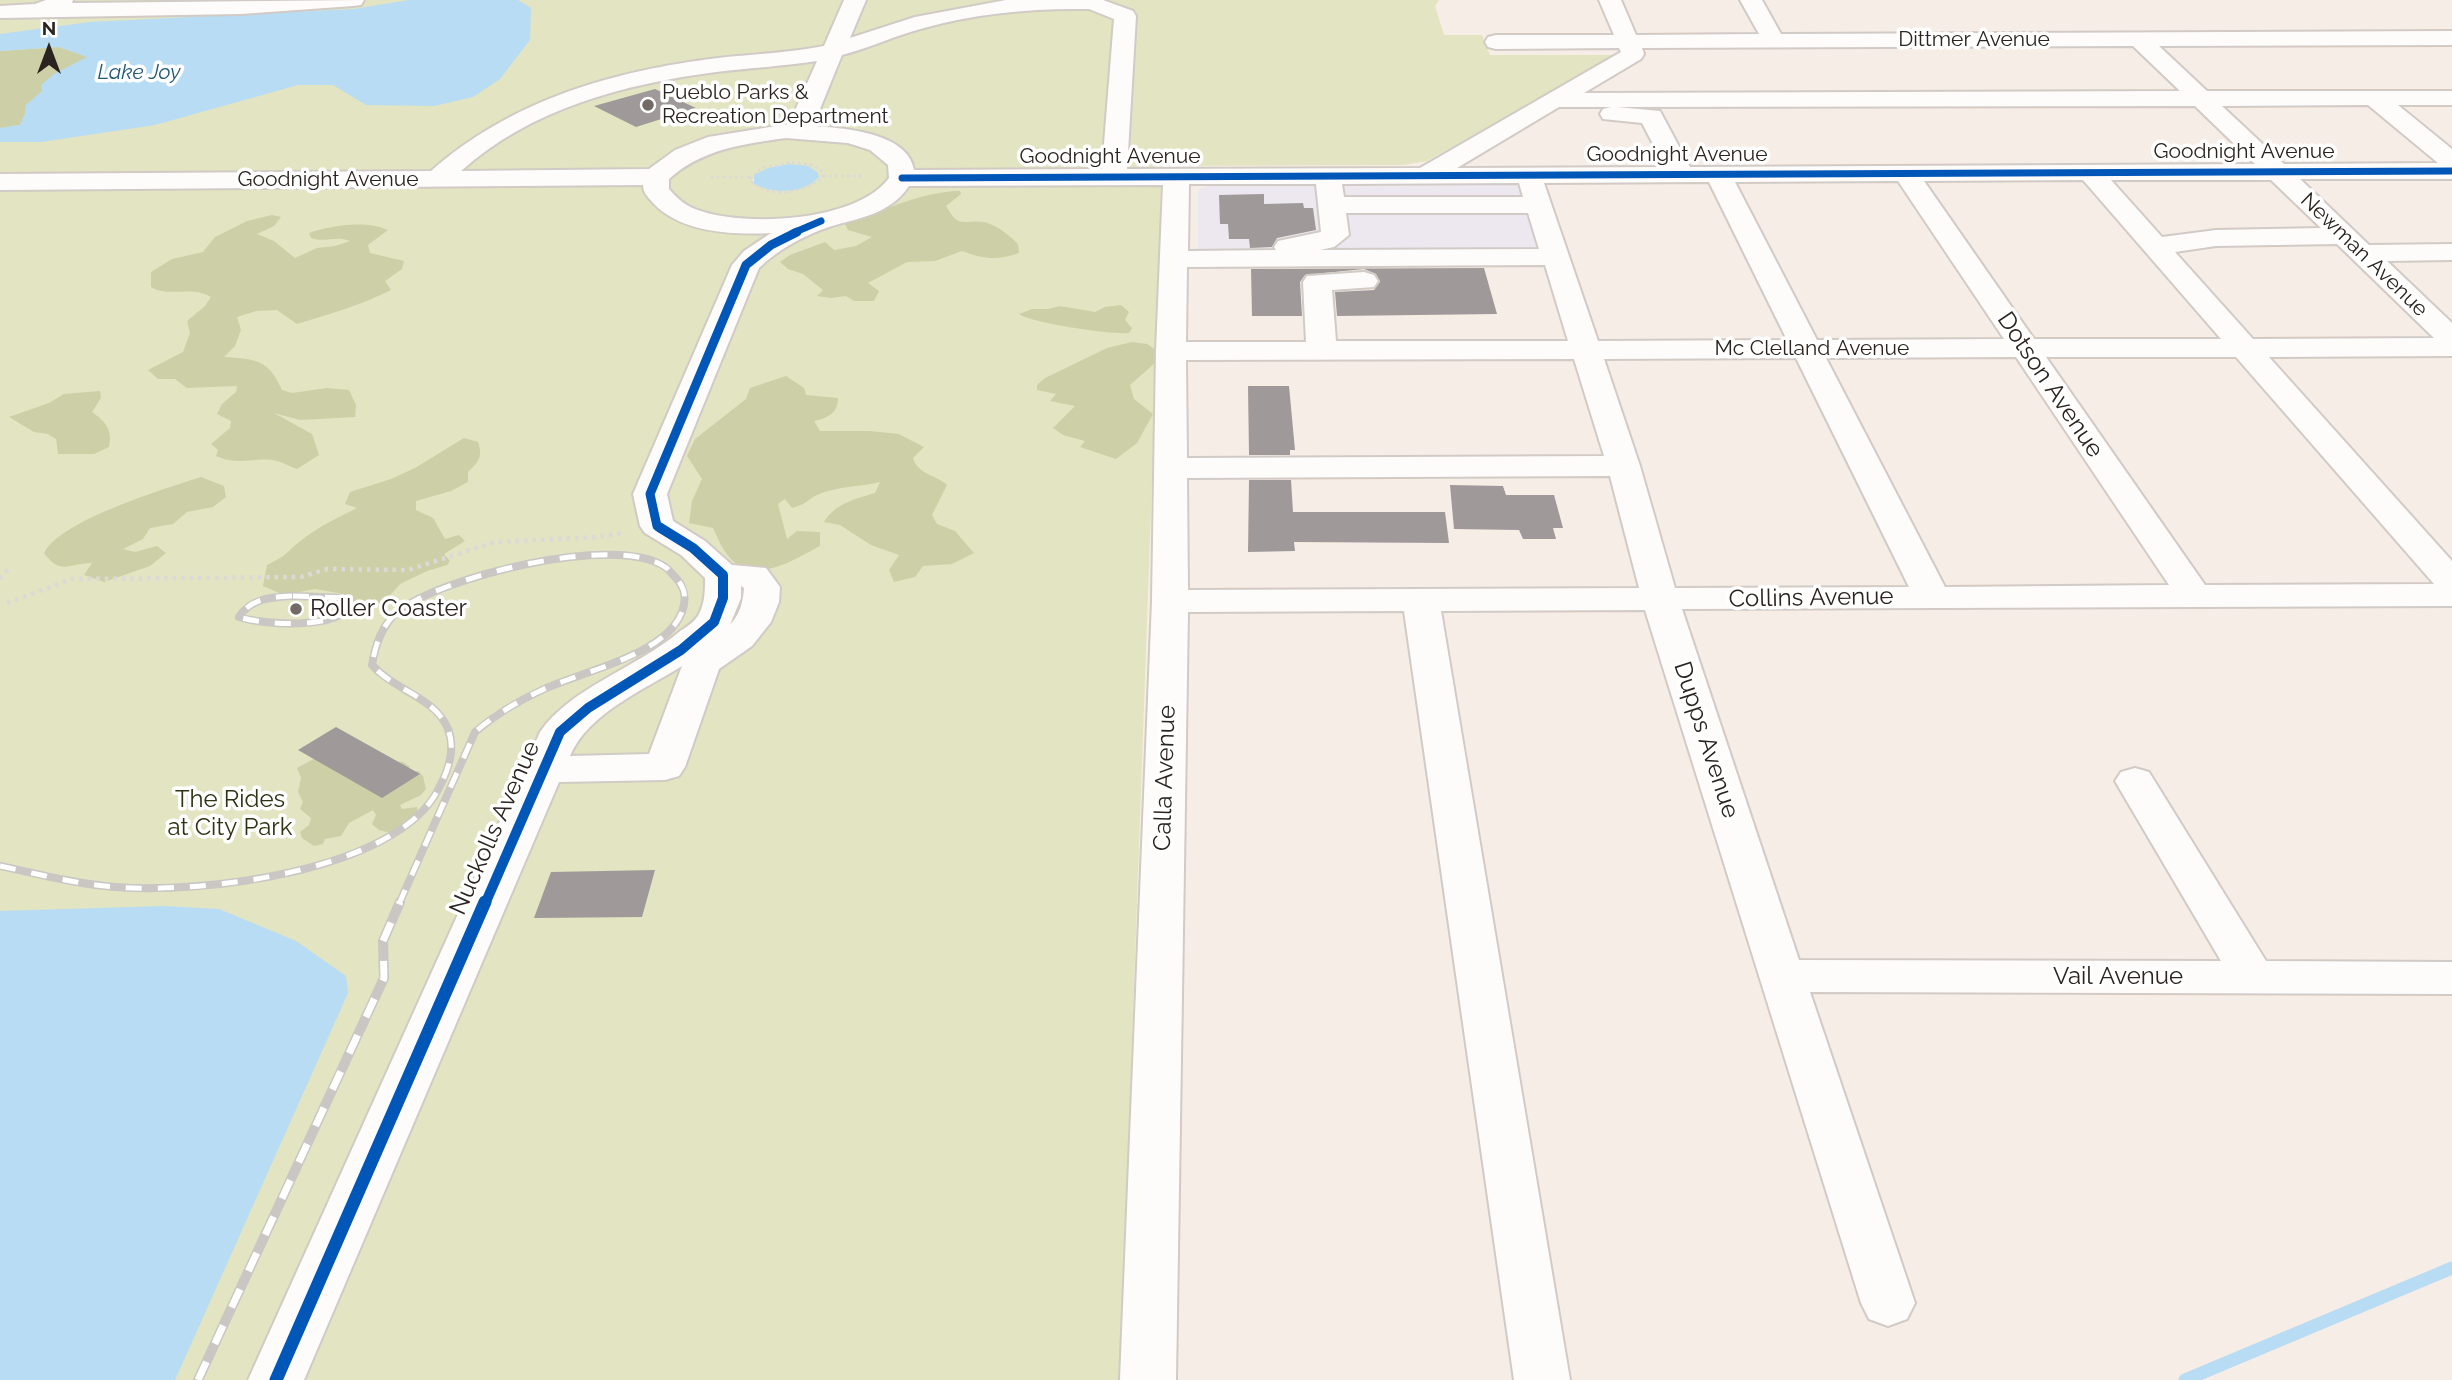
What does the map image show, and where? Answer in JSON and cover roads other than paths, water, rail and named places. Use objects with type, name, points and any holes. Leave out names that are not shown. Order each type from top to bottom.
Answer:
[{"type":"street","points":[[38,10],[66,0]]},
{"type":"street","points":[[0,12],[242,8],[353,0]]},
{"type":"street","points":[[798,132],[855,0]]},
{"type":"street","points":[[1427,175],[1633,54],[1630,41],[1611,0]]},
{"type":"street","points":[[1751,0],[1774,41]]},
{"type":"street","points":[[438,179],[487,137],[535,112],[595,90],[664,73],[833,51],[936,16],[1011,2],[1090,3],[1125,16],[1114,176]]},
{"type":"street","name":"Newman Avenue","points":[[2139,38],[2452,339]]},
{"type":"street","name":"Dittmer Avenue","points":[[1496,42],[2452,38]]},
{"type":"street","points":[[2374,98],[2452,162]]},
{"type":"street","points":[[1553,100],[2452,98]]},
{"type":"street","points":[[1529,114],[1651,116],[1681,174]]},
{"type":"street","points":[[545,769],[665,768],[702,663],[739,638],[753,622],[761,602],[762,587],[753,576],[723,575],[693,548],[656,526],[650,494],[746,265],[757,252],[776,242],[821,221],[875,204],[889,195],[902,178],[900,163],[879,145],[850,136],[798,132],[737,137],[701,148],[684,155],[656,177],[656,190],[668,205],[685,215],[726,224],[752,226],[821,221]]},
{"type":"street","name":"Goodnight Avenue","points":[[902,178],[1427,175],[1547,230],[1681,174],[2452,171]]},
{"type":"street","points":[[2090,172],[2452,583]]},
{"type":"street","points":[[1718,174],[1932,596]]},
{"type":"street","name":"Dotson Avenue","points":[[1906,174],[2194,596]]},
{"type":"street","points":[[1328,176],[1335,235]]},
{"type":"street","name":"Goodnight Avenue","points":[[0,182],[656,177]]},
{"type":"street","name":"Calla Avenue","points":[[1148,1380],[1170,601],[1171,351],[1176,177]]},
{"type":"street","points":[[1332,205],[1547,230]]},
{"type":"street","points":[[1276,253],[1324,241],[1335,235],[1547,230]]},
{"type":"street","points":[[1174,254],[1276,253],[1547,230]]},
{"type":"street","points":[[1500,276],[1547,230]]},
{"type":"street","name":"Dupps Avenue","points":[[1547,230],[1624,467],[1660,599],[1888,1303]]},
{"type":"street","points":[[2156,246],[2216,238],[2353,244],[2452,252]]},
{"type":"street","points":[[1322,351],[1317,282],[1412,281]]},
{"type":"street","points":[[1482,318],[1488,350]]},
{"type":"street","name":"Mc Clelland Avenue","points":[[1171,351],[2452,347]]},
{"type":"street","points":[[1170,468],[1624,467]]},
{"type":"street","name":"Nuckolls Avenue","points":[[276,1380],[560,732],[588,708],[681,650],[714,622],[723,598],[723,575]]},
{"type":"street","name":"Collins Avenue","points":[[1170,601],[2452,595]]},
{"type":"street","points":[[1421,601],[1542,1380]]},
{"type":"street","points":[[2135,781],[2253,977]]},
{"type":"street","name":"Vail Avenue","points":[[1784,976],[2452,978]]},
{"type":"water","name":"Lake Joy","points":[[409,0],[518,0],[531,8],[530,40],[500,79],[473,97],[434,106],[366,105],[333,85],[298,85],[155,125],[41,142],[0,142],[0,128],[20,125],[26,105],[42,91],[41,85],[54,74],[87,57],[59,47],[0,51],[0,34],[90,22],[354,9]]},
{"type":"water","points":[[789,164],[808,166],[818,173],[819,177],[805,187],[788,191],[770,190],[754,184],[754,175],[768,168]]},
{"type":"water","points":[[164,906],[219,909],[296,941],[346,976],[348,993],[175,1380],[0,1380],[0,911]]},
{"type":"waterway","points":[[2185,1380],[2452,1268]]},
{"type":"railway","points":[[0,866],[100,886],[195,886],[292,872],[339,859],[381,841],[415,818],[438,790],[448,768],[451,753],[448,729],[434,709],[381,674],[372,665],[379,637],[396,613],[418,599],[449,586],[528,564],[570,557],[608,555],[641,558],[666,568],[681,586],[684,602],[682,612],[673,627],[659,640],[621,660],[533,694],[475,732],[399,904]]},
{"type":"railway","points":[[293,596],[348,598],[351,605],[331,619],[316,622],[265,622],[239,617],[256,602],[293,596]]},
{"type":"railway","points":[[198,1380],[384,978],[383,941],[400,902]]},
{"type":"place","name":"Pueblo Parks & Recreation Department","points":[[648,105]]},
{"type":"place","name":"Roller Coaster","points":[[296,609]]},
{"type":"park label","name":"The Rides at City Park","points":[[230,814]]}]
